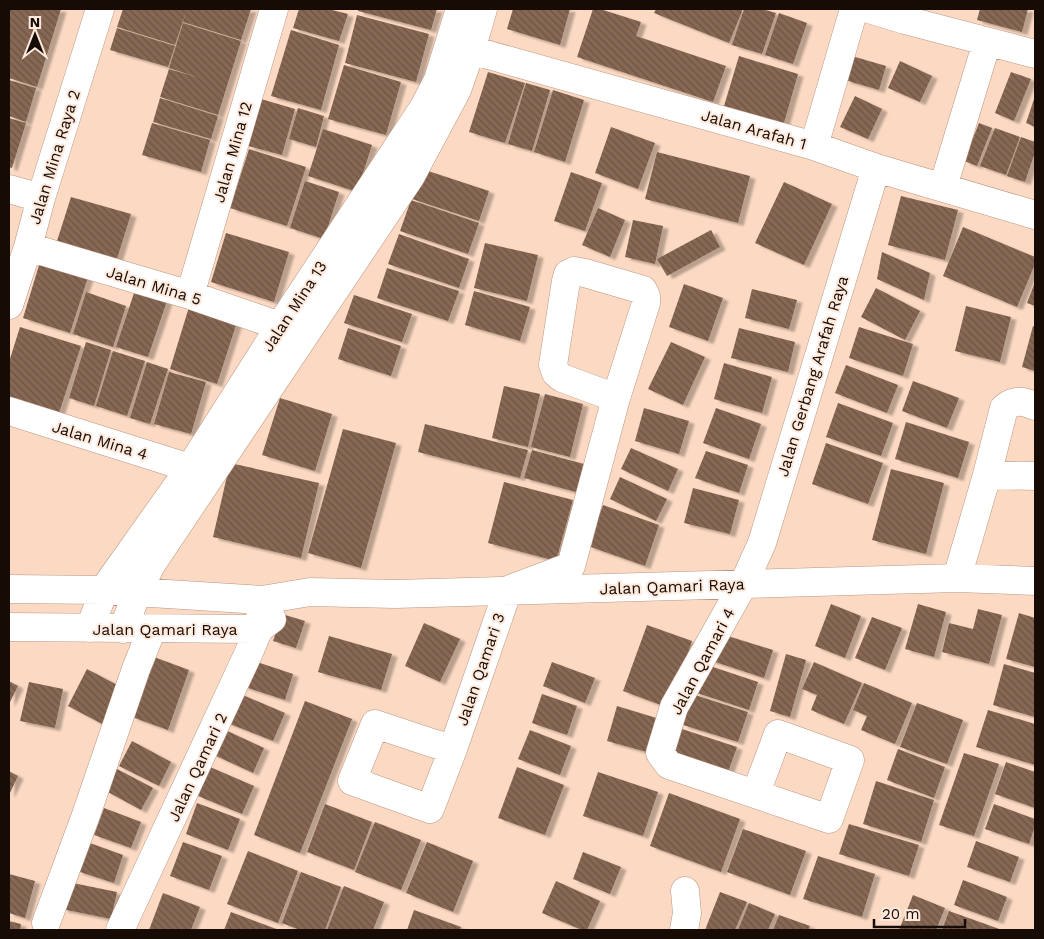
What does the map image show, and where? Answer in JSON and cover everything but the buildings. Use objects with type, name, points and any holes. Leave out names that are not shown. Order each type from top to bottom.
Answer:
[{"type":"street","name":"Jalan Mina Raya 2","points":[[9,305],[100,9]]},
{"type":"street","name":"Jalan Mina 12","points":[[190,294],[274,9]]},
{"type":"street","name":"Jalan Mina 13","points":[[90,628],[104,590],[190,468],[280,326],[424,107],[438,80],[460,9]]},
{"type":"street","points":[[123,629],[137,593],[151,565],[412,176],[457,90],[483,9]]},
{"type":"street","points":[[814,146],[854,9]]},
{"type":"street","points":[[869,9],[907,15],[987,42],[1034,51]]},
{"type":"street","points":[[943,187],[987,42]]},
{"type":"street","name":"Jalan Arafah 1","points":[[471,50],[814,146],[876,168],[1035,215]]},
{"type":"street","name":"Jalan Gerbang Arafah Raya","points":[[744,583],[762,543],[876,168]]},
{"type":"street","points":[[9,189],[41,198]]},
{"type":"street","name":"Jalan Mina 5","points":[[28,247],[190,294],[280,326]]},
{"type":"street","points":[[508,590],[571,566],[616,398],[646,303],[646,296],[643,290],[574,271],[568,274],[566,281],[553,365],[556,373],[562,378],[616,398]]},
{"type":"street","points":[[957,578],[1004,408],[1009,404],[1022,401],[1035,406]]},
{"type":"street","name":"Jalan Mina 4","points":[[9,411],[190,468]]},
{"type":"street","points":[[987,475],[1035,476]]},
{"type":"street","name":"Jalan Qamari Raya","points":[[9,588],[104,590],[262,600],[310,592],[395,594],[957,578],[1035,581]]},
{"type":"street","name":"Jalan Qamari 4","points":[[744,583],[674,707],[660,753],[669,765],[756,793]]},
{"type":"street","name":"Jalan Qamari 3","points":[[452,748],[508,590]]},
{"type":"street","name":"Jalan Qamari Raya","points":[[9,628],[259,629],[310,592]]},
{"type":"street","name":"Jalan Qamari 2","points":[[120,930],[259,629],[262,600]]},
{"type":"street","points":[[46,923],[86,815],[136,669],[152,630]]},
{"type":"street","points":[[684,930],[687,913],[685,892]]}]
